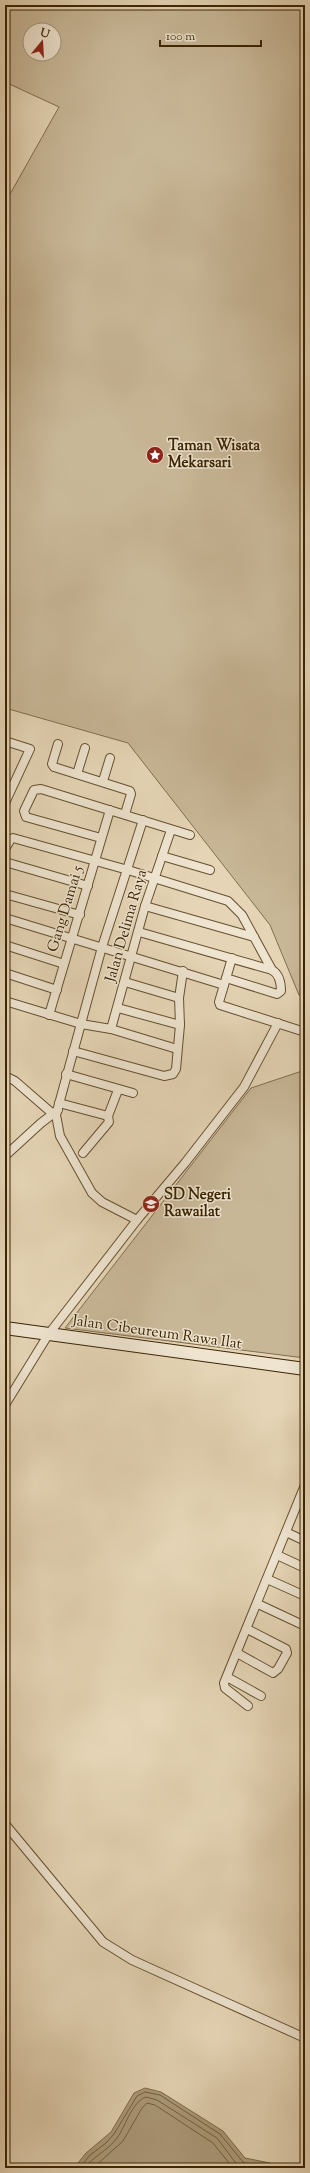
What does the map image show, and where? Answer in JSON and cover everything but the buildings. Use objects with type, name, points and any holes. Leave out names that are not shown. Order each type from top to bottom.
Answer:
[{"type":"street","points":[[5,741],[30,749],[5,803]]},
{"type":"street","points":[[58,744],[53,766],[130,791],[131,794],[125,814]]},
{"type":"street","points":[[77,774],[84,748]]},
{"type":"street","points":[[103,781],[110,758]]},
{"type":"street","points":[[101,838],[26,817],[24,811],[37,788],[190,835]]},
{"type":"street","name":"Gang Damai 5","points":[[49,1015],[110,810]]},
{"type":"street","points":[[137,1220],[102,1202],[92,1193],[60,1136],[56,1109],[102,947],[143,820]]},
{"type":"street","name":"Jalan Delima Raya","points":[[111,1029],[145,906],[171,830]]},
{"type":"street","points":[[5,850],[10,839],[13,838],[128,870],[228,901],[242,915],[272,970]]},
{"type":"street","points":[[162,856],[210,870]]},
{"type":"street","points":[[5,862],[88,886]]},
{"type":"street","points":[[5,894],[80,915]]},
{"type":"street","points":[[145,906],[254,936]]},
{"type":"street","points":[[5,918],[183,971],[277,994],[281,991],[281,983],[276,972],[272,970],[139,932]]},
{"type":"street","points":[[5,945],[64,964]]},
{"type":"street","points":[[232,958],[219,1002],[220,1005],[305,1032]]},
{"type":"street","points":[[73,1051],[164,1076],[173,1074],[176,1069],[180,1024],[179,998],[183,971]]},
{"type":"street","points":[[5,973],[57,990]]},
{"type":"street","points":[[125,982],[179,998]]},
{"type":"street","points":[[5,1002],[81,1024],[111,1029],[177,1049]]},
{"type":"street","points":[[118,1008],[180,1024]]},
{"type":"street","points":[[5,1405],[45,1341],[137,1220],[185,1163],[244,1087],[278,1023]]},
{"type":"street","points":[[66,1074],[118,1090],[133,1093]]},
{"type":"street","points":[[5,1076],[15,1080],[56,1109],[108,1116]]},
{"type":"street","points":[[83,1154],[109,1122],[108,1116],[118,1090]]},
{"type":"street","points":[[5,1156],[56,1109]]},
{"type":"street","name":"Jalan Cibeureum Rawa Ilat","points":[[5,1328],[45,1341],[305,1369]]},
{"type":"street","points":[[248,1706],[225,1688],[224,1683],[238,1653],[286,1532],[302,1506],[305,1485]]},
{"type":"street","points":[[286,1532],[305,1541]]},
{"type":"street","points":[[277,1555],[305,1568]]},
{"type":"street","points":[[267,1579],[305,1596]]},
{"type":"street","points":[[258,1604],[305,1626]]},
{"type":"street","points":[[238,1653],[273,1673],[278,1670],[287,1653],[286,1649],[247,1629]]},
{"type":"street","points":[[227,1677],[261,1696]]},
{"type":"street","points":[[5,1824],[102,1942],[132,1960],[305,2038]]},
{"type":"shaded area","name":"Taman Wisata Mekarsari","points":[[5,5],[305,5],[305,999],[299,995],[270,925],[128,743],[5,708],[5,203],[59,107],[5,82]]},
{"type":"shaded area","points":[[305,1070],[305,1358],[65,1328],[251,1088]]},
{"type":"water","points":[[145,2088],[161,2092],[223,2131],[245,2158],[270,2163],[283,2168],[74,2168],[86,2153],[111,2132],[134,2093]]},
{"type":"place","name":"Taman Wisata Mekarsari","points":[[155,455]]},
{"type":"place","name":"SD Negeri Rawailat","points":[[151,1204]]}]
